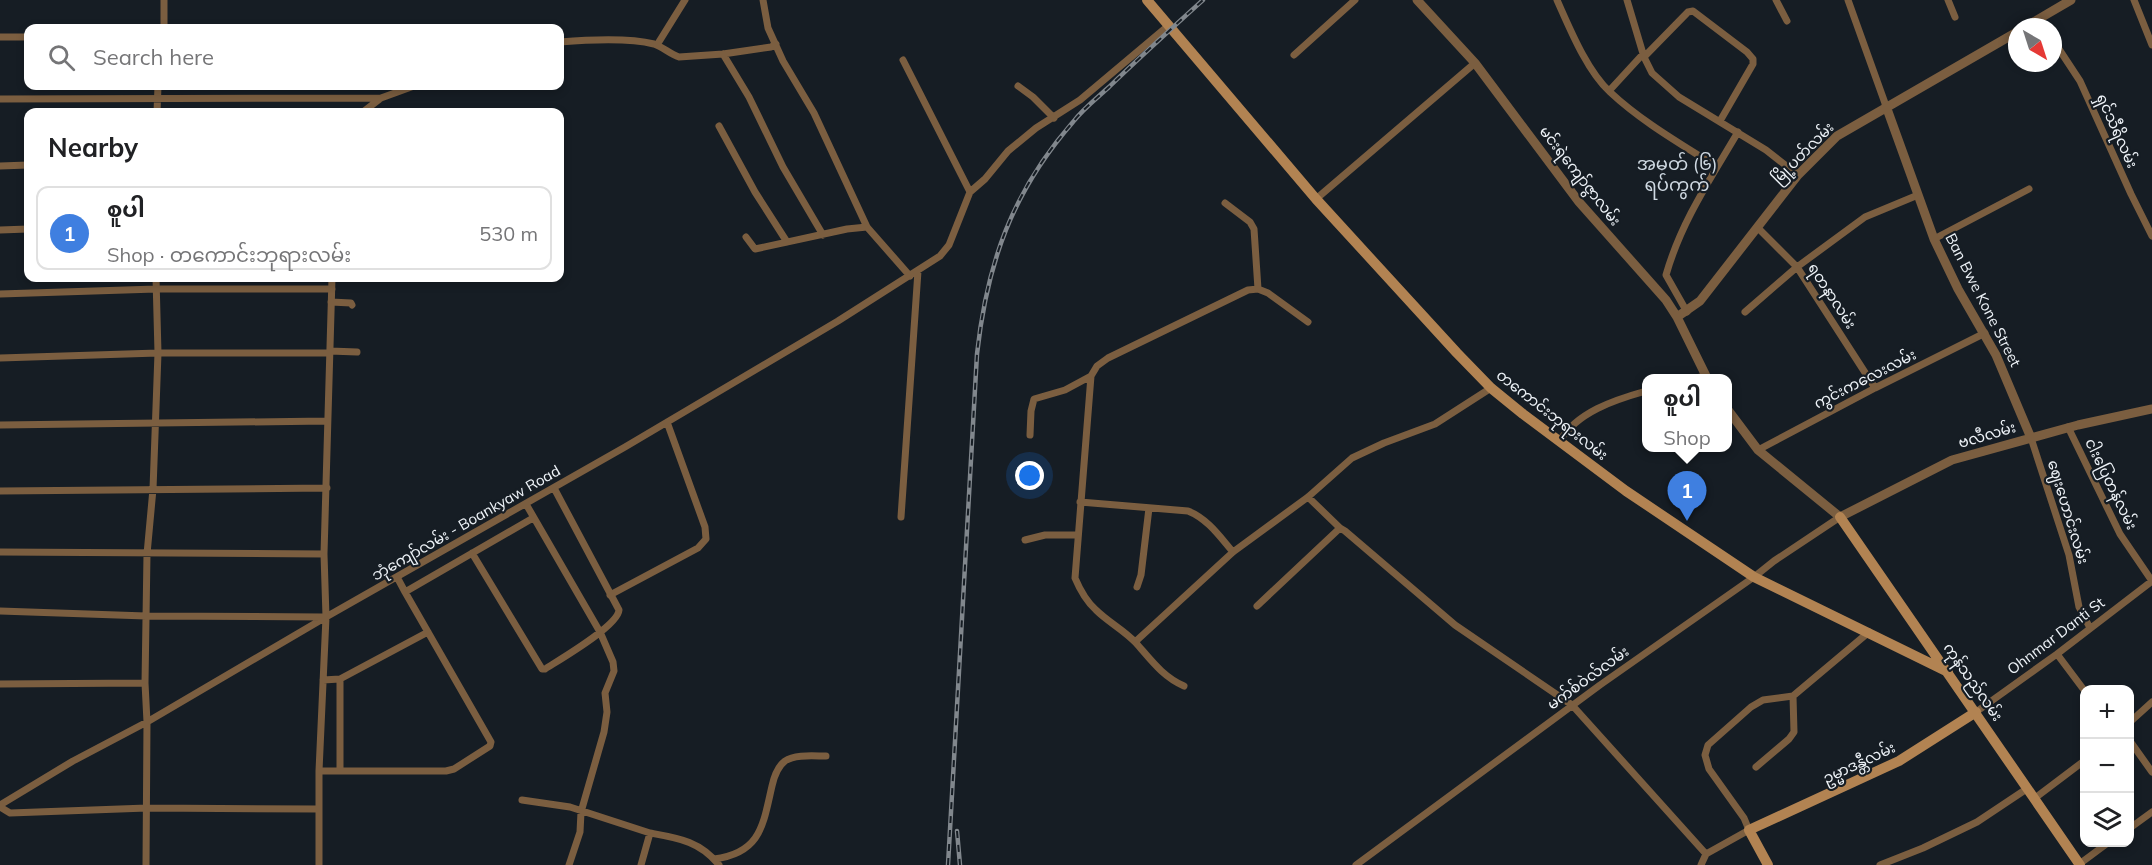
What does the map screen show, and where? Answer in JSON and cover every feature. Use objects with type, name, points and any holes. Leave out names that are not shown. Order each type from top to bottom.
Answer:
[{"type":"main road","name":"တကောင်းဘုရားလမ်း","points":[[1147,0],[1316,199],[1491,388],[1626,491],[1754,577],[1948,672]]},
{"type":"main road","name":"ကုန်သည်လမ်း","points":[[1840,517],[2079,865]]},
{"type":"main road","name":"ဥမ္မာဒန္တီလမ်း","points":[[1749,830],[1899,761],[1976,712]]},
{"type":"main road","points":[[1749,830],[1768,865]]},
{"type":"street","points":[[164,0],[164,24]]},
{"type":"street","points":[[657,45],[685,0]]},
{"type":"street","points":[[763,0],[768,28],[788,70],[814,112],[867,227],[910,276]]},
{"type":"street","points":[[1294,55],[1356,0]]},
{"type":"street","name":"မင်းရဲကျော်ဇွာလမ်း","points":[[1418,0],[1475,63],[1578,202],[1666,300],[1677,317],[1705,374]]},
{"type":"street","points":[[1557,0],[1580,50],[1609,91],[1656,128],[1717,167]]},
{"type":"street","points":[[1627,0],[1644,56],[1652,73],[1679,97],[1766,150],[1798,175]]},
{"type":"street","points":[[1776,0],[1787,21]]},
{"type":"street","points":[[1848,0],[1886,106]]},
{"type":"street","points":[[1948,0],[1955,17]]},
{"type":"street","points":[[2048,18],[2071,0]]},
{"type":"street","points":[[2134,0],[2152,45]]},
{"type":"street","points":[[1609,91],[1688,12],[1693,11],[1753,59],[1754,64],[1720,121]]},
{"type":"street","points":[[903,60],[970,192],[985,179],[1020,140],[1104,81],[1168,26]]},
{"type":"street","points":[[0,37],[24,37]]},
{"type":"street","name":"မြို့ပတ်လမ်း","points":[[1677,317],[1701,301],[1798,175],[1838,136],[2008,37]]},
{"type":"street","points":[[564,42],[639,42],[657,45],[679,57],[723,54],[771,47],[776,44]]},
{"type":"street","points":[[723,54],[749,97],[783,167],[823,235]]},
{"type":"street","name":"ရှင်သီရိလမ်း","points":[[2062,54],[2080,81],[2152,236]]},
{"type":"street","points":[[1316,199],[1475,63]]},
{"type":"street","points":[[1018,86],[1054,118]]},
{"type":"street","points":[[157,108],[158,90]]},
{"type":"street","points":[[0,99],[381,98],[403,90]]},
{"type":"street","points":[[373,108],[381,98]]},
{"type":"street","name":"Ban Bwe Kone Street","points":[[1886,106],[1934,239],[1958,289],[1996,355],[2031,438]]},
{"type":"street","points":[[720,126],[755,192],[787,242]]},
{"type":"street","points":[[1687,312],[1666,275],[1674,247],[1688,216],[1738,132]]},
{"type":"street","points":[[0,166],[24,165]]},
{"type":"street","points":[[1934,239],[2029,189]]},
{"type":"street","name":"ဘုံကျော်လမ်း - Boankyaw Road","points":[[0,806],[73,761],[147,722],[667,423],[918,271],[940,256],[949,245],[970,192]]},
{"type":"street","points":[[1745,312],[1797,267],[1865,217],[1918,195]]},
{"type":"street","points":[[1225,203],[1251,222],[1254,229],[1258,289]]},
{"type":"street","points":[[746,237],[755,249],[867,227]]},
{"type":"street","name":"ရတနာလမ်း","points":[[1757,227],[1797,267],[1875,388]]},
{"type":"street","points":[[0,230],[24,229]]},
{"type":"street","points":[[901,517],[918,271]]},
{"type":"street","points":[[146,865],[147,554],[153,489],[158,353],[156,282]]},
{"type":"street","points":[[319,865],[318,809],[326,617],[324,554],[332,282]]},
{"type":"street","points":[[0,294],[332,289]]},
{"type":"street","points":[[1185,686],[1168,678],[1135,642],[1095,609],[1082,593],[1075,578],[1091,376],[1097,366],[1108,358],[1238,293],[1258,289],[1308,322]]},
{"type":"street","points":[[332,302],[351,303],[352,305]]},
{"type":"street","name":"ကွင်းကလေးလမ်း","points":[[1758,450],[1985,333]]},
{"type":"street","points":[[0,358],[158,353],[357,352]]},
{"type":"street","points":[[1030,435],[1031,411],[1035,399],[1065,390],[1091,376]]},
{"type":"street","points":[[1135,642],[1233,552],[1308,497],[1352,458],[1435,424],[1491,388]]},
{"type":"street","points":[[1559,442],[1582,416],[1642,392]]},
{"type":"street","name":"ဗလီလမ်း","points":[[1840,517],[1952,460],[2068,427],[2152,409]]},
{"type":"street","points":[[1732,415],[1758,450],[1840,517]]},
{"type":"street","points":[[0,425],[327,421]]},
{"type":"street","points":[[610,595],[698,548],[706,539],[705,527],[667,423]]},
{"type":"street","name":"ငါးပြေတန်လမ်း","points":[[2068,427],[2120,534],[2152,581]]},
{"type":"street","name":"ဈေးဟောင်းလမ်း","points":[[2031,438],[2069,555],[2079,607],[2090,628]]},
{"type":"street","points":[[0,491],[327,488]]},
{"type":"street","points":[[472,553],[542,669],[600,632],[619,615],[554,488]]},
{"type":"street","points":[[1308,497],[1340,528],[1455,625],[1572,705],[1706,854]]},
{"type":"street","points":[[1080,502],[1188,511],[1198,515],[1233,552]]},
{"type":"street","points":[[526,504],[600,632],[610,652],[614,671],[605,693],[607,712],[604,732],[580,812],[580,832],[569,865]]},
{"type":"street","points":[[1137,587],[1141,575],[1149,508]]},
{"type":"street","name":"မက်စ်ဝဲလ်လမ်း","points":[[1356,865],[1572,705],[1828,523],[1840,517]]},
{"type":"street","points":[[405,592],[533,518]]},
{"type":"street","points":[[1257,606],[1340,528]]},
{"type":"street","points":[[1025,540],[1045,535],[1078,535]]},
{"type":"street","points":[[0,552],[324,554]]},
{"type":"street","points":[[319,771],[446,771],[454,769],[491,744],[397,577]]},
{"type":"street","name":"Ohnmar Danti St","points":[[1976,712],[2057,654],[2152,581]]},
{"type":"street","points":[[0,611],[146,616],[326,617]]},
{"type":"street","points":[[322,680],[340,680],[428,632]]},
{"type":"street","points":[[1701,865],[1706,854],[1749,830],[1744,818],[1709,769],[1705,755],[1708,745],[1751,707],[1763,700],[1793,696],[1869,632]]},
{"type":"street","points":[[2057,654],[2081,685]]},
{"type":"street","points":[[340,680],[340,771]]},
{"type":"street","points":[[0,684],[145,683]]},
{"type":"street","points":[[1756,767],[1794,732],[1793,696]]},
{"type":"street","points":[[2134,718],[2152,702]]},
{"type":"street","points":[[2134,747],[2152,772]]},
{"type":"street","points":[[522,800],[570,807],[650,833],[677,837],[701,849],[717,862],[746,848],[760,832],[774,778],[783,762],[790,759],[826,756]]},
{"type":"street","points":[[2035,798],[2080,765]]},
{"type":"street","points":[[1880,865],[1923,848],[1977,822],[2028,788]]},
{"type":"street","points":[[0,806],[10,813],[147,808],[318,809]]},
{"type":"street","points":[[2134,825],[2152,812]]},
{"type":"street","points":[[641,865],[650,833]]},
{"type":"street","points":[[2079,865],[2104,847]]},
{"type":"railway","points":[[948,865],[977,354],[981,321],[996,259],[1018,202],[1052,148],[1086,108],[1203,0]]},
{"type":"railway","points":[[957,831],[960,865]]},
{"type":"place","name":"စူပါ","points":[[1687,521]]},
{"type":"district","name":"အမှတ် (၆) ရပ်ကွက်","points":[[1677,174]]}]
